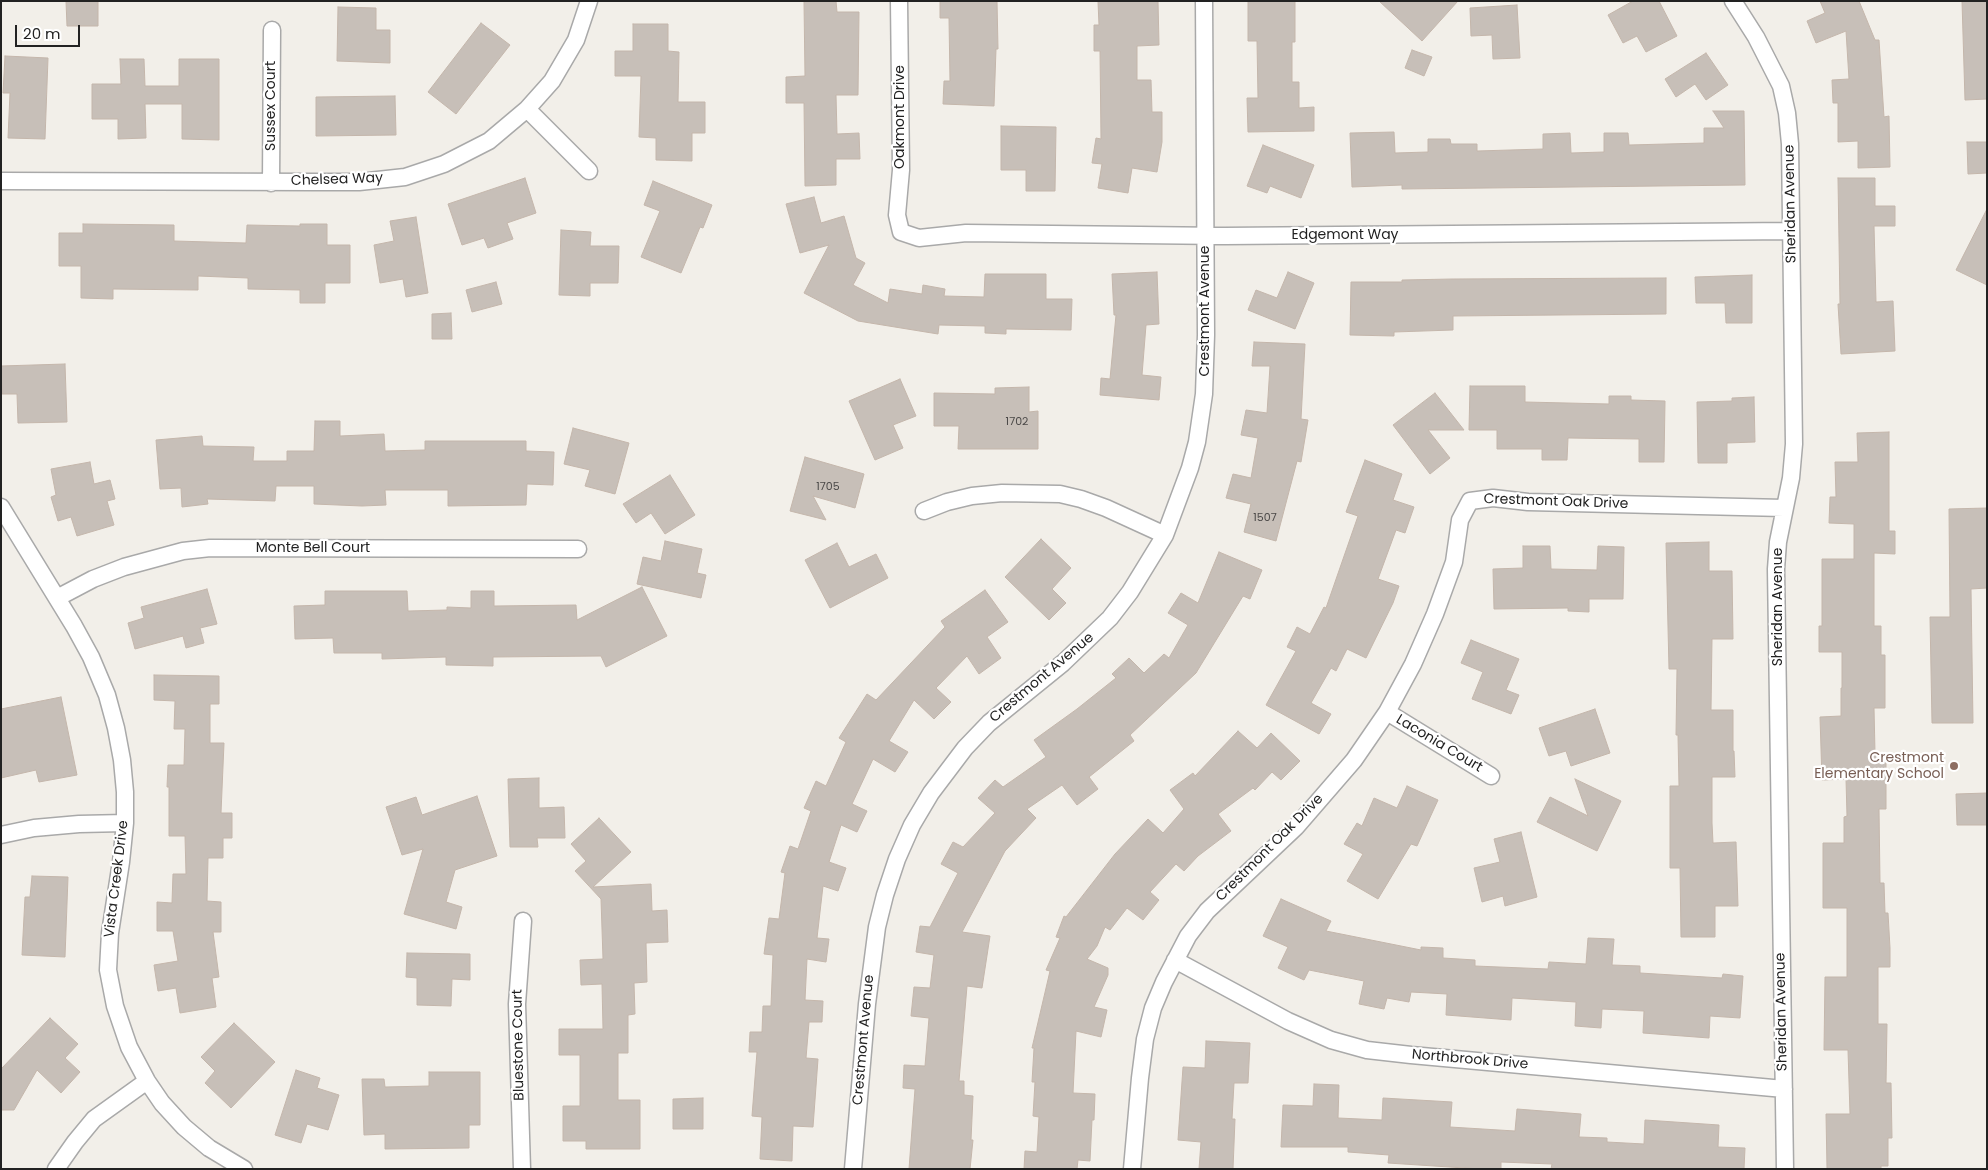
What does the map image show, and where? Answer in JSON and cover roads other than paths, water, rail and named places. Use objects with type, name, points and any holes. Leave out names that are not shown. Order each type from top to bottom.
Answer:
[{"type":"street","name":"Chelsea Way","points":[[1,181],[360,182],[405,176],[444,164],[489,140],[527,109],[552,80],[576,40],[589,1]]},
{"type":"street","name":"Oakmont Drive","points":[[899,1],[901,170],[897,215],[901,232]]},
{"type":"street","name":"Crestmont Avenue","points":[[853,1169],[867,1004],[877,926],[884,894],[912,825],[931,793],[964,748],[989,723],[1062,663],[1110,618],[1130,592],[1165,535],[1190,468],[1201,417],[1206,336],[1204,1]]},
{"type":"street","name":"Sheridan Avenue","points":[[1733,1],[1761,45],[1781,86],[1787,113],[1790,144],[1794,444],[1791,478],[1778,542],[1776,569],[1785,1169]]},
{"type":"street","name":"Sussex Court","points":[[271,183],[272,30]]},
{"type":"street","points":[[527,109],[589,171]]},
{"type":"street","name":"Edgemont Way","points":[[901,232],[920,238],[966,233],[1205,236],[1791,231]]},
{"type":"street","points":[[924,511],[947,502],[972,496],[1002,493],[1060,494],[1106,508],[1165,535]]},
{"type":"street","name":"Crestmont Oak Drive","points":[[1132,1169],[1145,1039],[1153,1008],[1188,936],[1207,911],[1296,827],[1354,760],[1387,712],[1413,664],[1435,614],[1454,562],[1460,520],[1470,501],[1493,498],[1528,502],[1784,508]]},
{"type":"street","name":"Vista Creek Drive","points":[[1,507],[91,657],[107,695],[122,760],[125,792],[122,862],[110,933],[108,970],[115,1006],[129,1047],[146,1081],[162,1104],[184,1127],[209,1148],[244,1169]]},
{"type":"street","name":"Monte Bell Court","points":[[57,598],[93,579],[124,567],[183,551],[210,548],[578,549]]},
{"type":"street","name":"Laconia Court","points":[[1387,712],[1491,776]]},
{"type":"street","points":[[1,835],[34,828],[125,823]]},
{"type":"street","name":"Bluestone Court","points":[[522,1169],[518,1004],[523,921]]},
{"type":"street","name":"Northbrook Drive","points":[[1176,960],[1288,1021],[1331,1040],[1367,1050],[1784,1089]]},
{"type":"street","points":[[56,1169],[94,1119],[146,1081]]},
{"type":"place","name":"Crestmont Elementary School","points":[[1954,766]]}]
